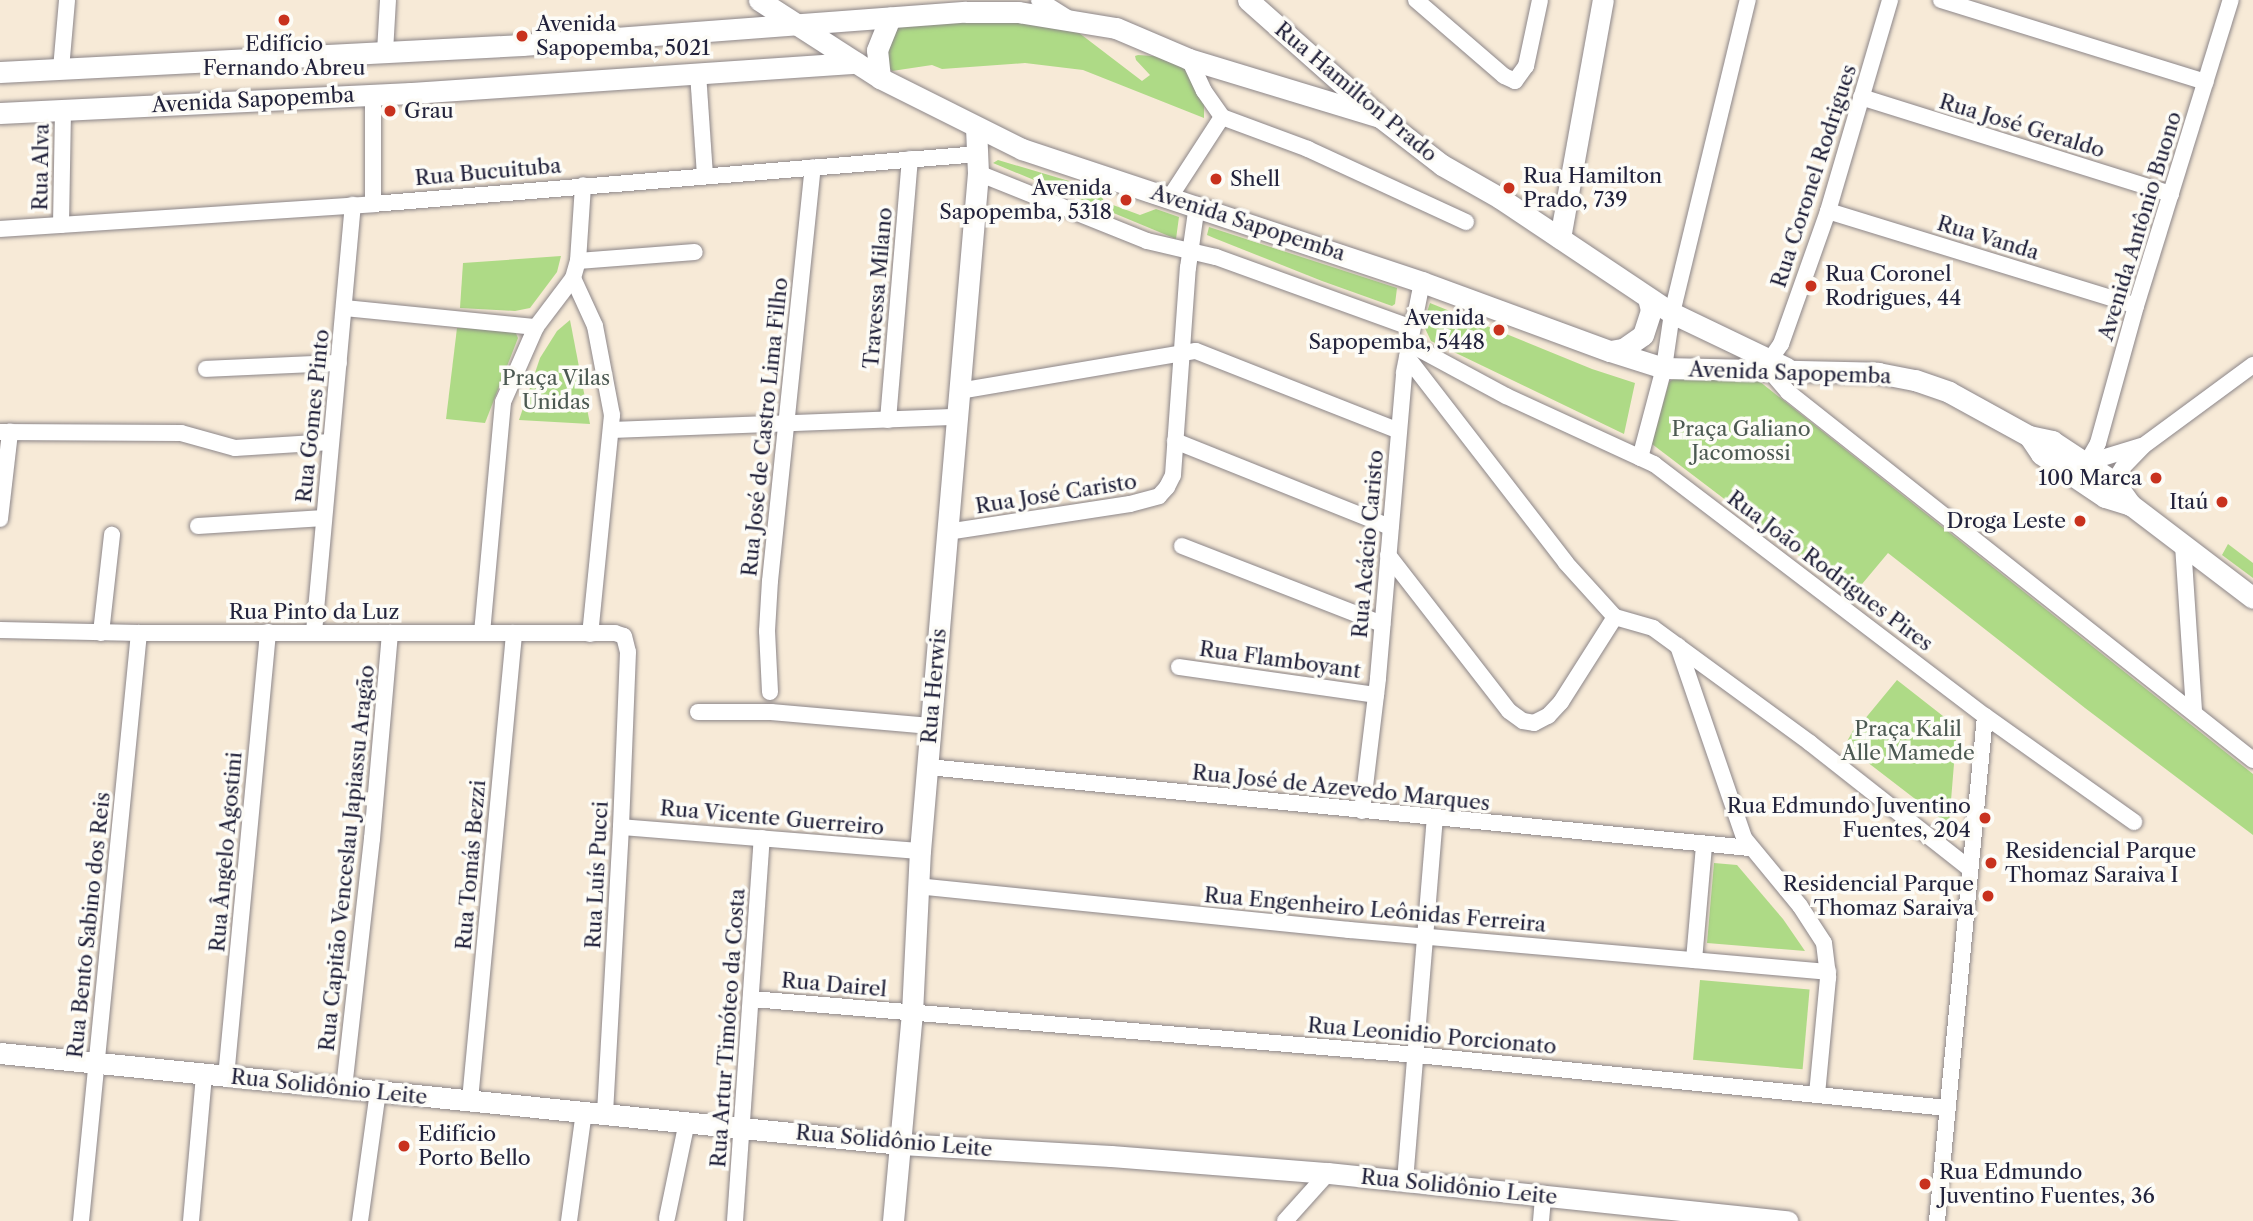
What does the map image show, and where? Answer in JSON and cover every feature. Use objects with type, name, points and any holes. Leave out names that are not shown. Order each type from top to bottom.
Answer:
[{"type":"main road","name":"Rua Hamilton Prado","points":[[1248,0],[1380,117],[1442,165],[1560,238],[1648,298],[1765,368]]},
{"type":"main road","points":[[1560,238],[1603,0]]},
{"type":"main road","name":"Avenida Sapopemba","points":[[0,72],[385,52],[766,12],[798,25],[890,17],[1018,12],[1116,27],[1189,59],[1380,117]]},
{"type":"main road","points":[[880,78],[877,50],[890,17]]},
{"type":"main road","points":[[798,25],[856,63]]},
{"type":"main road","name":"Avenida Sapopemba","points":[[0,113],[373,95],[856,63],[981,148],[1022,149],[1197,205],[1664,368],[1765,368],[1876,373],[1915,380],[1949,392],[2029,436],[2052,441],[2082,471],[2253,598]]},
{"type":"main road","name":"Rua Herwis","points":[[893,1221],[912,1013],[917,887],[930,726],[981,148]]},
{"type":"main road","points":[[1610,351],[1623,349],[1643,335],[1651,310],[1648,298]]},
{"type":"main road","name":"Rua Solidônio Leite","points":[[0,1053],[744,1126],[901,1144],[1111,1156],[1328,1173],[1788,1221]]},
{"type":"street","points":[[61,69],[67,0]]},
{"type":"street","points":[[385,52],[388,0]]},
{"type":"street","points":[[1039,0],[1068,18]]},
{"type":"street","points":[[1416,0],[1504,76],[1515,81],[1526,66],[1540,0]]},
{"type":"street","points":[[1640,458],[1664,368],[1672,313],[1748,0]]},
{"type":"street","name":"Rua Coronel Rodrigues","points":[[1765,368],[1781,344],[1828,211],[1890,0]]},
{"type":"street","points":[[1941,0],[2206,82]]},
{"type":"street","name":"Avenida Antônio Buono","points":[[2082,471],[2098,443],[2136,306],[2231,0]]},
{"type":"street","points":[[1189,59],[1204,91],[1222,117],[1308,149],[1466,222]]},
{"type":"street","points":[[698,73],[705,176]]},
{"type":"street","points":[[373,95],[373,204]]},
{"type":"street","name":"Rua José Geraldo","points":[[1861,97],[2171,194]]},
{"type":"street","name":"Rua Alva","points":[[61,225],[63,109]]},
{"type":"street","points":[[1170,197],[1222,117]]},
{"type":"street","name":"Rua Bucuituba","points":[[0,229],[373,204],[910,159],[981,148]]},
{"type":"street","name":"Rua João Rodrigues Pires","points":[[981,148],[1147,241],[1216,257],[1409,343],[1506,396],[1654,464],[1985,716],[2134,822]]},
{"type":"street","name":"Travessa Milano","points":[[888,420],[910,159]]},
{"type":"street","name":"Rua José de Castro Lima Filho","points":[[770,692],[767,631],[785,426],[813,167]]},
{"type":"street","points":[[482,633],[499,419],[517,365],[536,327],[573,278],[578,261],[583,185]]},
{"type":"street","name":"Rua Gomes Pinto","points":[[314,632],[353,205]]},
{"type":"street","points":[[1197,205],[1190,253],[1175,441],[1390,527]]},
{"type":"street","name":"Rua Vanda","points":[[1828,211],[2136,306]]},
{"type":"street","points":[[578,261],[695,252]]},
{"type":"street","points":[[573,278],[595,326],[611,398],[613,430],[590,634]]},
{"type":"street","name":"Rua Acácio Caristo","points":[[1362,811],[1376,695],[1399,430],[1409,343],[1422,282]]},
{"type":"street","points":[[345,308],[536,327]]},
{"type":"street","points":[[1409,343],[1566,563],[1615,617],[1653,628],[1810,743],[1969,868]]},
{"type":"street","points":[[959,391],[1147,361],[1181,352],[1204,353],[1399,430]]},
{"type":"street","points":[[206,369],[339,363]]},
{"type":"street","points":[[2109,489],[2123,467],[2143,446],[2253,365]]},
{"type":"street","points":[[1765,368],[1788,393],[2253,760]]},
{"type":"street","points":[[613,430],[785,426],[957,417]]},
{"type":"street","points":[[0,519],[5,432],[181,433],[236,448],[331,442]]},
{"type":"street","name":"Rua José Caristo","points":[[947,533],[1130,505],[1159,496],[1173,475],[1175,441]]},
{"type":"street","points":[[2082,471],[2143,446]]},
{"type":"street","points":[[198,526],[324,518]]},
{"type":"street","points":[[101,633],[112,535]]},
{"type":"street","points":[[2183,545],[2194,712]]},
{"type":"street","points":[[1182,546],[1382,624]]},
{"type":"street","points":[[1388,555],[1508,710],[1522,721],[1534,723],[1548,716],[1561,702],[1615,617]]},
{"type":"street","name":"Rua Pinto da Luz","points":[[0,630],[139,634],[615,633],[627,639]]},
{"type":"street","name":"Rua Ângelo Agostini","points":[[191,1221],[215,1076],[268,632]]},
{"type":"street","name":"Rua Capitão Venceslau Japiassu Aragão","points":[[344,1088],[372,839],[390,633]]},
{"type":"street","name":"Rua Tomás Bezzi","points":[[470,1100],[514,633]]},
{"type":"street","name":"Rua Bento Sabino dos Reis","points":[[81,1221],[139,634]]},
{"type":"street","name":"Rua Luís Pucci","points":[[569,1221],[595,1112],[621,827],[627,639]]},
{"type":"street","points":[[1678,646],[1731,807],[1750,848],[1815,927],[1824,943],[1828,972],[1817,1094]]},
{"type":"street","name":"Rua Flamboyant","points":[[1179,667],[1376,695]]},
{"type":"street","points":[[698,712],[771,712],[930,726]]},
{"type":"street","points":[[1937,1221],[1985,716]]},
{"type":"street","name":"Rua José de Azevedo Marques","points":[[928,767],[1750,848]]},
{"type":"street","points":[[1405,1181],[1436,818]]},
{"type":"street","name":"Rua Vicente Guerreiro","points":[[621,827],[920,851]]},
{"type":"street","name":"Rua Artur Timóteo da Costa","points":[[735,1221],[744,1126],[762,838]]},
{"type":"street","points":[[1695,960],[1704,845]]},
{"type":"street","name":"Rua Engenheiro Leônidas Ferreira","points":[[917,887],[1427,937],[1828,972]]},
{"type":"street","name":"Rua Dairel","points":[[752,999],[912,1013]]},
{"type":"street","name":"Rua Leonidio Porcionato","points":[[912,1013],[1417,1055],[1947,1108]]},
{"type":"street","points":[[360,1221],[378,1092]]},
{"type":"street","points":[[667,1218],[687,1121]]},
{"type":"street","points":[[1285,1221],[1328,1173]]},
{"type":"street","points":[[1541,1221],[1543,1196]]},
{"type":"green space","points":[[975,19],[1070,26],[1142,81],[1150,75],[1135,56],[1167,57],[1182,63],[1204,104],[1204,118],[1083,70],[1025,63],[942,69],[932,65],[892,71],[885,63],[886,33],[900,25]]},
{"type":"green space","points":[[998,160],[1096,189],[1105,202],[1140,215],[1156,209],[1179,217],[1176,239],[993,163]]},
{"type":"green space","points":[[1209,227],[1397,288],[1395,304],[1392,306],[1322,281],[1214,238],[1207,235]]},
{"type":"green space","points":[[561,256],[557,272],[530,308],[515,311],[460,308],[463,263]]},
{"type":"green space","name":"Praça Galiano Jacomossi","points":[[1430,303],[1592,369],[1635,383],[1624,434],[1431,341],[1423,324]]},
{"type":"green space","name":"Praça Vilas Unidas","points":[[570,320],[590,424],[519,420],[540,358],[557,331]]},
{"type":"green space","points":[[457,328],[514,329],[518,338],[485,423],[446,419]]},
{"type":"green space","name":"Praça Galiano Jacomossi","points":[[1679,375],[1754,377],[2253,774],[2253,835],[2085,708],[1888,553],[1852,596],[1652,444],[1669,382]]},
{"type":"green space","points":[[2228,544],[2253,563],[2253,578],[2222,555]]},
{"type":"green space","name":"Praça Kalil Alle Mamede","points":[[1897,680],[1957,727],[1949,825],[1845,745],[1860,718],[1864,720]]},
{"type":"green space","points":[[1714,863],[1737,865],[1783,919],[1805,951],[1707,943]]},
{"type":"green space","points":[[1700,980],[1810,990],[1803,1069],[1693,1060]]},
{"type":"place","name":"Edifício Fernando Abreu","points":[[284,20]]},
{"type":"place","name":"Avenida Sapopemba, 5021","points":[[522,36]]},
{"type":"place","name":"Grau","points":[[390,111]]},
{"type":"place","name":"Shell","points":[[1216,179]]},
{"type":"place","name":"Rua Hamilton Prado, 739","points":[[1509,188]]},
{"type":"place","name":"Avenida Sapopemba, 5318","points":[[1126,200]]},
{"type":"place","name":"Rua Coronel Rodrigues, 44","points":[[1811,286]]},
{"type":"place","name":"Avenida Sapopemba, 5448","points":[[1499,330]]},
{"type":"place","name":"100 Marca","points":[[2156,478]]},
{"type":"place","name":"Itaú","points":[[2222,502]]},
{"type":"place","name":"Droga Leste","points":[[2080,521]]},
{"type":"place","name":"Rua Edmundo Juventino Fuentes, 204","points":[[1985,818]]},
{"type":"place","name":"Residencial Parque Thomaz Saraiva I","points":[[1991,863]]},
{"type":"place","name":"Residencial Parque Thomaz Saraiva","points":[[1988,896]]},
{"type":"place","name":"Edifício Porto Bello","points":[[404,1146]]},
{"type":"place","name":"Rua Edmundo Juventino Fuentes, 36","points":[[1925,1184]]}]
